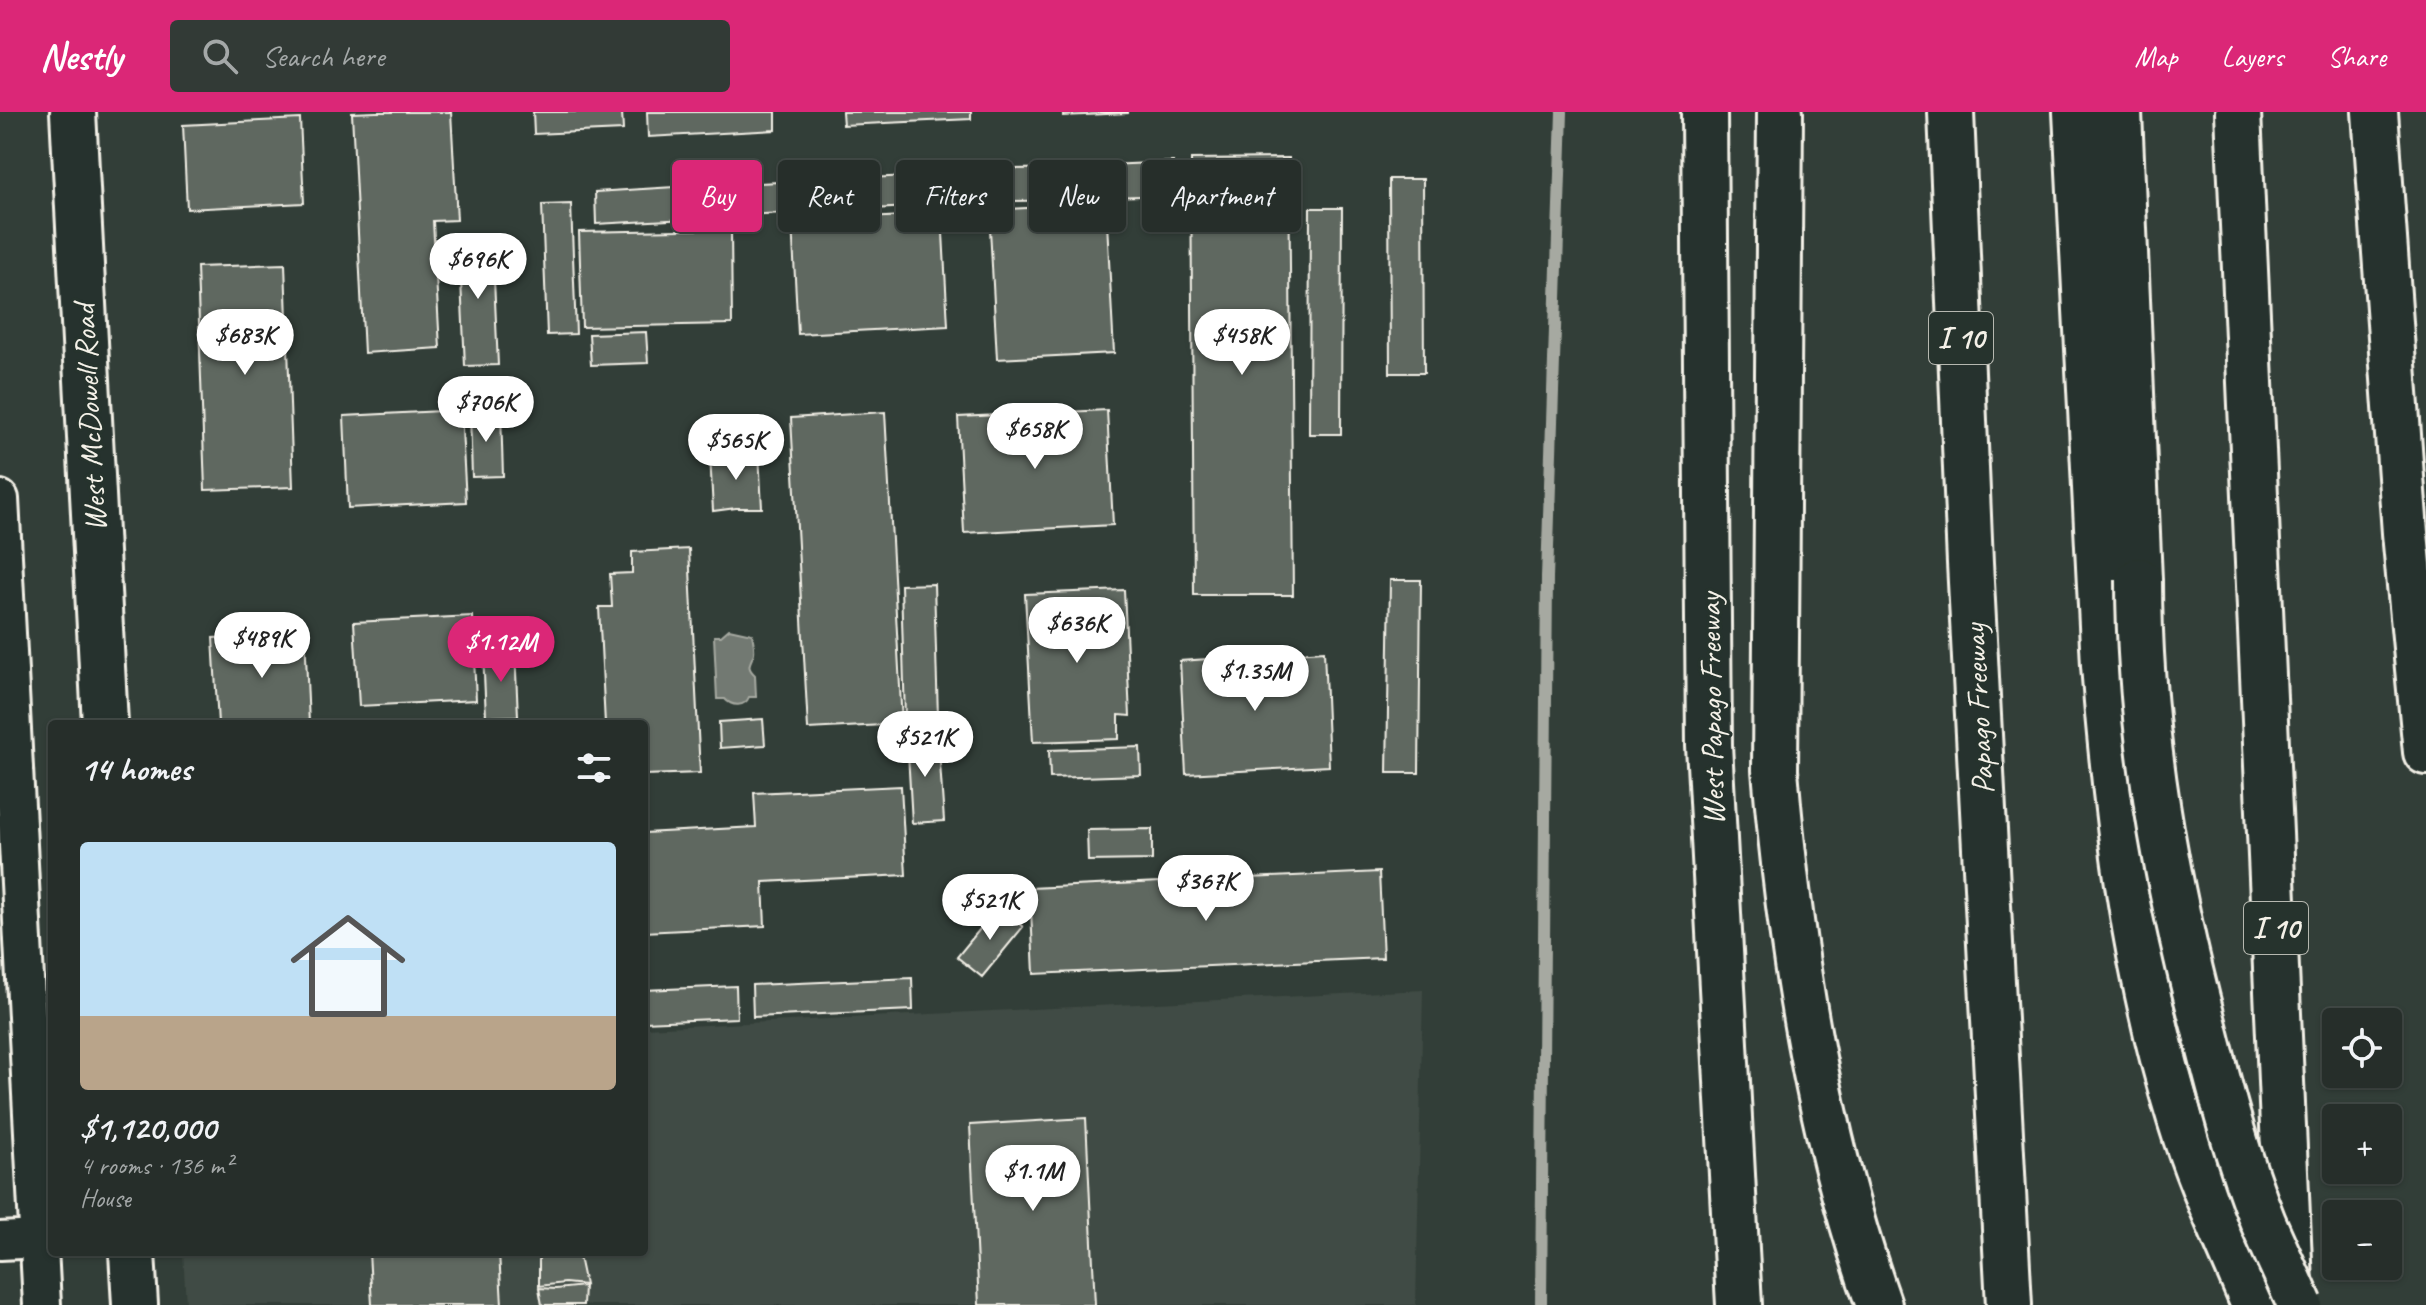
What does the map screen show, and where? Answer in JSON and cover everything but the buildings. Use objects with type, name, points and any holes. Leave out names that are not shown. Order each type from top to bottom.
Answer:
[{"type":"main road","name":"West McDowell Road","points":[[73,112],[105,720]]},
{"type":"main road","name":"West Papago Freeway","points":[[1704,112],[1709,745],[1739,1305]]},
{"type":"main road","points":[[1780,112],[1775,770],[1783,869],[1821,1098],[1858,1245],[1879,1305]]},
{"type":"main road","name":"Papago Freeway","points":[[1951,112],[1970,563],[2009,1305]]},
{"type":"main road","points":[[2076,112],[2120,582],[2139,631],[2151,777],[2163,849],[2223,1100],[2257,1204],[2300,1305]]},
{"type":"main road","points":[[2119,112],[2120,582],[2109,737],[2128,889],[2147,988],[2180,1120],[2254,1305]]},
{"type":"main road","name":"I 10","points":[[2238,112],[2291,1305]]},
{"type":"main road","points":[[2375,112],[2405,533],[2426,752]]},
{"type":"main road","points":[[1970,563],[1981,1305]]},
{"type":"main road","points":[[132,1256],[135,1305]]},
{"type":"street","points":[[0,499],[6,736],[42,1305]]},
{"type":"street","points":[[0,1241],[39,1239]]},
{"type":"shaded area","points":[[729,629],[752,634],[754,644],[749,667],[755,675],[756,697],[749,697],[745,703],[738,705],[717,699],[714,636],[721,636]]},
{"type":"shaded area","points":[[1423,990],[1416,1305],[186,1305],[183,1256],[648,1256],[648,1028]]},
{"type":"waterway","points":[[1541,1305],[1547,578],[1562,112]]}]
